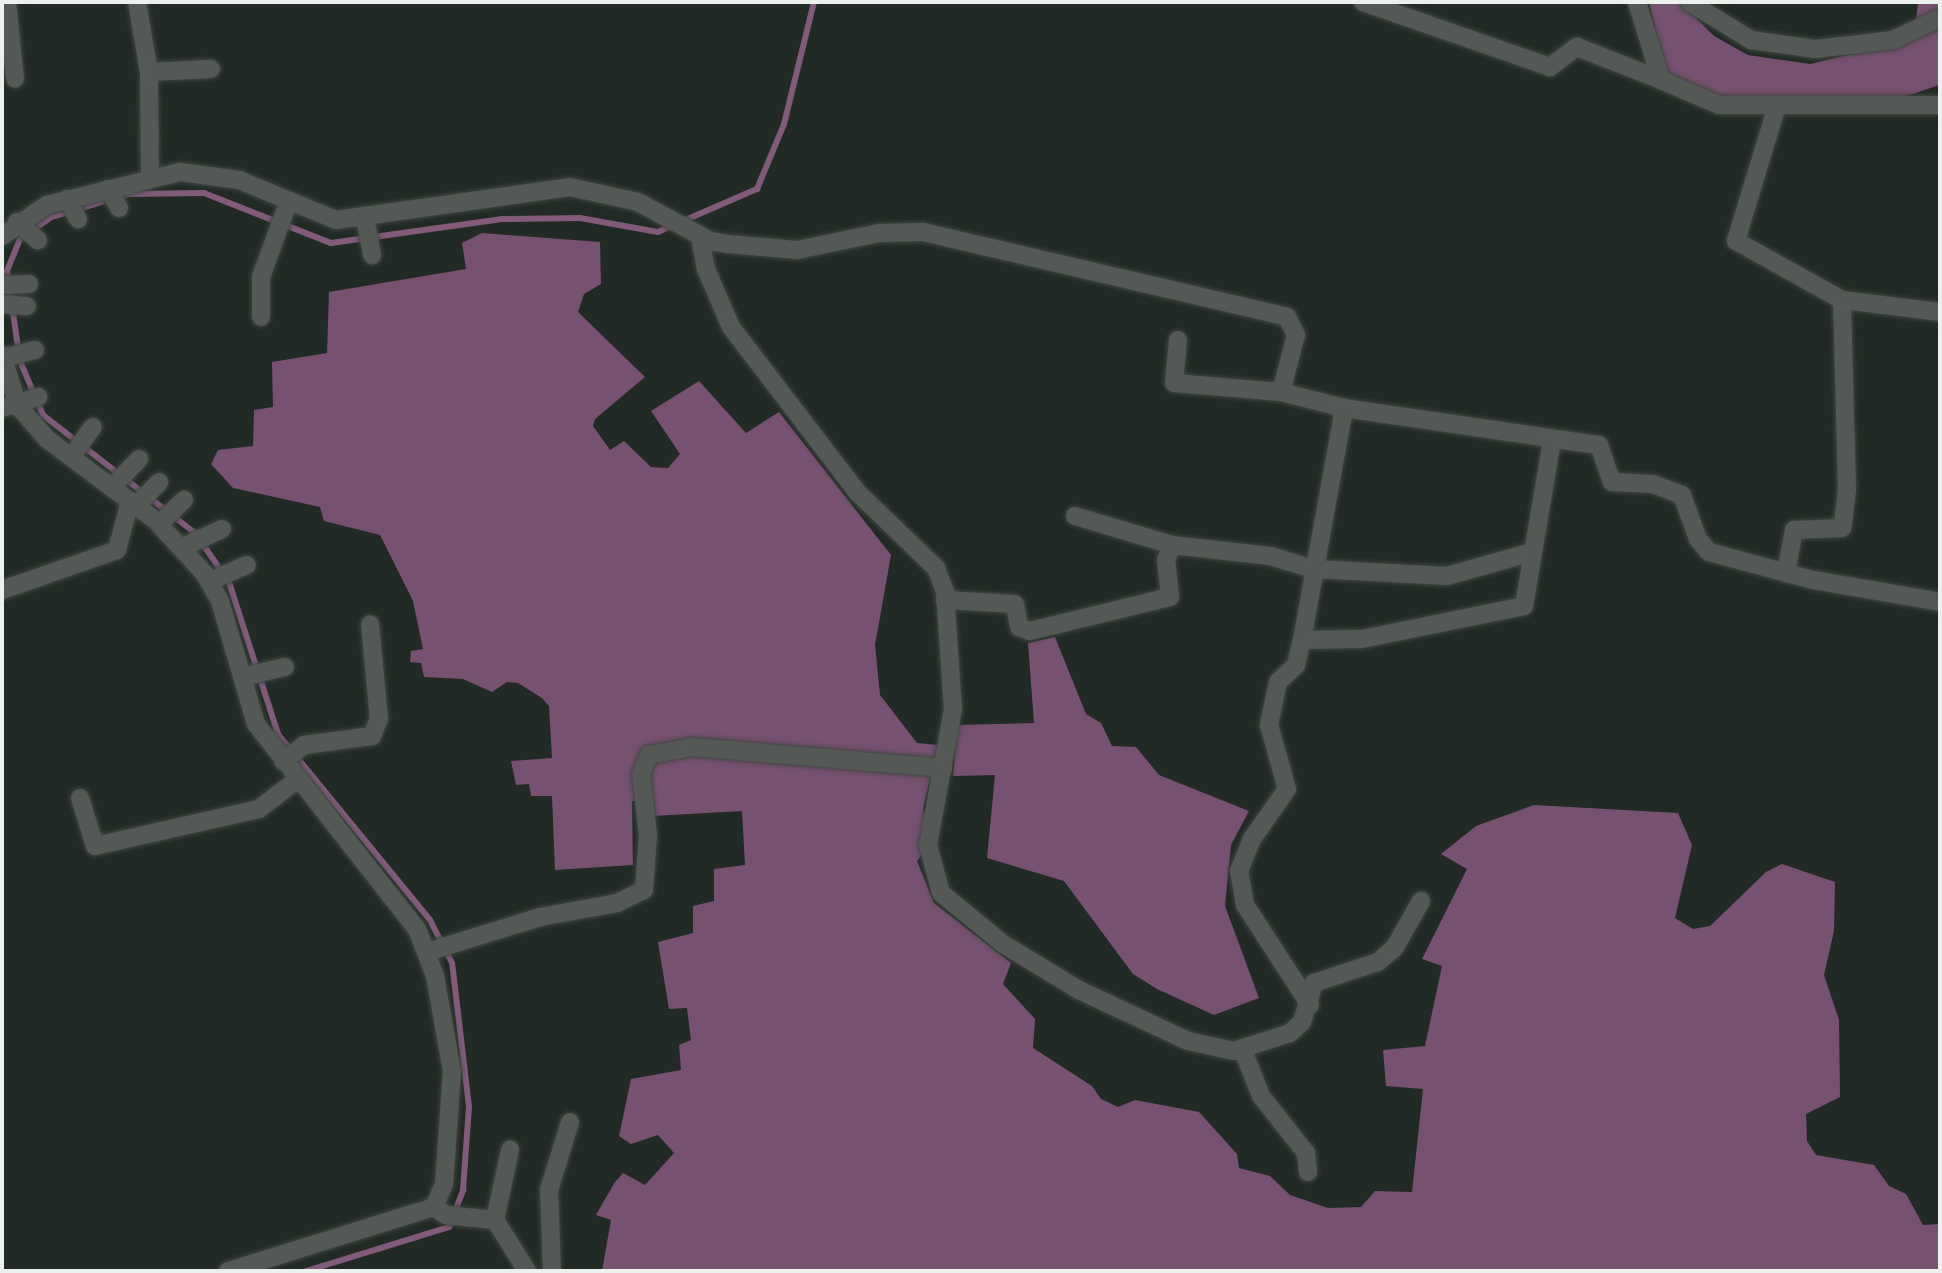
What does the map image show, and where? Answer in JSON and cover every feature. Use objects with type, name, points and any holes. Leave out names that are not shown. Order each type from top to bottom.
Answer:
[{"type":"street","points":[[7,2],[15,79]]},
{"type":"street","points":[[137,2],[149,72],[150,178]]},
{"type":"street","points":[[1363,2],[1550,67],[1577,47],[1719,105],[1776,109],[1940,105]]},
{"type":"street","points":[[1637,2],[1661,80]]},
{"type":"street","points":[[1689,2],[1727,30],[1788,48],[1893,40],[1940,18]]},
{"type":"street","points":[[149,72],[211,69]]},
{"type":"street","points":[[1776,109],[1736,241],[1842,300],[1940,312]]},
{"type":"street","points":[[2,236],[30,231],[74,209],[115,199],[150,178],[213,173],[283,216],[319,217],[368,237],[570,187],[665,213],[695,231],[797,250],[879,233],[923,232],[1287,317],[1296,335],[1281,392]]},
{"type":"street","points":[[261,317],[261,277],[283,216]]},
{"type":"street","points":[[695,231],[706,269],[731,327],[857,492],[936,568],[945,600],[953,709],[928,845],[941,893],[1003,944],[1109,1006],[1188,1041],[1242,1048],[1290,1033],[1310,1005],[1314,983],[1378,962],[1395,947],[1421,901]]},
{"type":"street","points":[[1786,573],[1794,530],[1836,531],[1844,521],[1842,300]]},
{"type":"street","points":[[1178,340],[1174,383],[1281,392],[1344,408],[1552,441],[1599,445],[1612,482],[1653,484],[1682,495],[1709,552],[1786,573],[1940,602]]},
{"type":"street","points":[[10,407],[17,353]]},
{"type":"street","points":[[10,407],[38,397]]},
{"type":"street","points":[[10,407],[83,442],[126,473],[145,495],[173,510],[189,544],[229,572],[256,724],[293,753],[298,779],[417,929],[441,947],[452,1071],[440,1211]]},
{"type":"street","points":[[1310,1005],[1245,905],[1239,871],[1252,839],[1287,789],[1269,725],[1278,682],[1296,665],[1302,640],[1344,408]]},
{"type":"street","points":[[1302,640],[1362,639],[1524,606],[1529,553],[1552,441]]},
{"type":"street","points":[[2,590],[117,550],[145,495]]},
{"type":"street","points":[[1075,516],[1172,545],[1270,556],[1314,569],[1447,576],[1529,553]]},
{"type":"street","points":[[189,544],[218,531]]},
{"type":"street","points":[[945,600],[1015,604],[1023,631],[1058,625],[1170,597],[1166,560],[1172,545]]},
{"type":"street","points":[[293,753],[365,740],[375,731],[370,624]]},
{"type":"street","points":[[248,675],[280,668]]},
{"type":"street","points":[[441,947],[617,903],[644,890],[648,835],[641,774],[649,755],[692,747],[943,768]]},
{"type":"street","points":[[80,798],[95,846],[259,809],[298,779]]},
{"type":"street","points":[[1242,1048],[1261,1096],[1306,1153],[1308,1172]]},
{"type":"street","points":[[552,1271],[549,1190],[570,1122]]},
{"type":"street","points":[[510,1150],[495,1220],[527,1271]]},
{"type":"street","points":[[237,1270],[440,1211],[495,1220]]},
{"type":"shaded area","points":[[1649,2],[1680,2],[1714,36],[1748,55],[1810,64],[1914,39],[1918,2],[1940,2],[1939,85],[1901,98],[1713,98],[1665,72]]},
{"type":"shaded area","points":[[482,233],[600,242],[601,284],[584,294],[578,312],[645,377],[595,419],[593,426],[610,450],[624,441],[651,467],[668,468],[680,454],[651,411],[699,381],[746,433],[779,412],[891,555],[875,645],[880,695],[917,743],[938,745],[923,809],[935,839],[917,861],[934,903],[1011,963],[1003,984],[1035,1019],[1033,1048],[1092,1086],[1101,1099],[1118,1107],[1135,1100],[1199,1112],[1237,1154],[1239,1168],[1270,1176],[1290,1195],[1328,1208],[1361,1207],[1375,1191],[1412,1192],[1423,1089],[1386,1086],[1383,1050],[1425,1046],[1442,966],[1422,959],[1467,869],[1441,854],[1476,826],[1534,805],[1678,813],[1692,845],[1675,918],[1693,929],[1710,926],[1766,872],[1782,864],[1835,882],[1834,931],[1824,975],[1839,1020],[1840,1097],[1806,1114],[1807,1141],[1816,1155],[1874,1165],[1889,1186],[1906,1194],[1923,1225],[1940,1224],[1940,1271],[602,1271],[611,1220],[596,1215],[615,1182],[623,1173],[645,1185],[674,1153],[658,1135],[631,1144],[619,1136],[631,1079],[681,1070],[679,1045],[691,1040],[687,1008],[669,1009],[658,942],[693,933],[693,906],[714,901],[714,869],[745,865],[742,811],[653,816],[653,800],[632,801],[633,865],[555,870],[552,796],[531,796],[529,784],[516,785],[511,761],[552,758],[549,706],[518,683],[507,682],[492,692],[463,679],[424,677],[421,663],[410,662],[411,651],[423,649],[413,601],[380,535],[324,521],[320,507],[233,488],[211,464],[218,450],[253,446],[254,410],[273,407],[272,362],[327,353],[329,292],[466,269],[462,243]]},
{"type":"shaded area","points":[[1055,637],[1086,714],[1101,723],[1112,746],[1136,747],[1159,775],[1249,811],[1231,845],[1225,906],[1259,998],[1214,1015],[1157,989],[1133,974],[1064,881],[987,858],[995,775],[953,776],[957,725],[1034,723],[1028,643]]},
{"type":"waterway","points":[[683,221],[757,189],[784,124],[814,2]]},
{"type":"waterway","points":[[306,1271],[449,1227],[463,1190],[469,1107],[452,963],[430,920],[278,734],[229,582],[195,533],[43,415],[20,361],[7,271],[20,239],[52,217],[128,194],[204,193],[331,243],[502,219],[580,218],[658,232],[673,225]]}]
